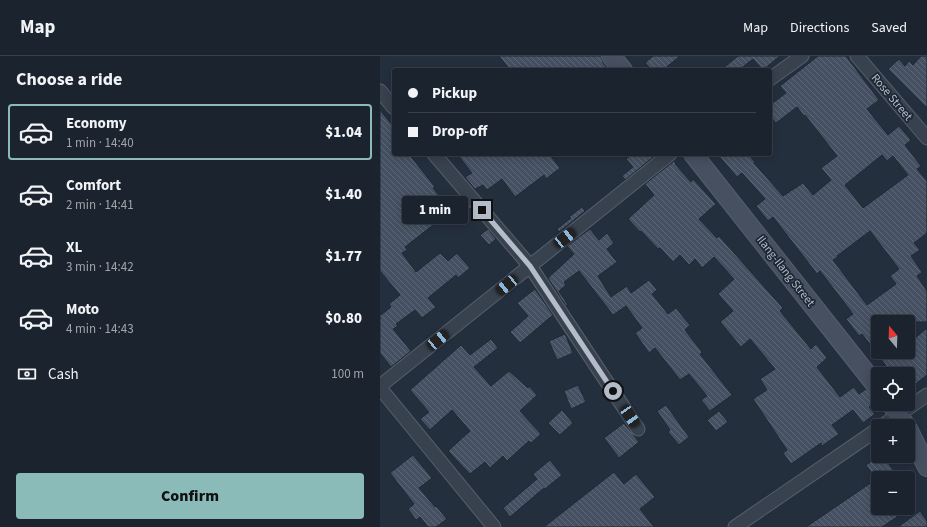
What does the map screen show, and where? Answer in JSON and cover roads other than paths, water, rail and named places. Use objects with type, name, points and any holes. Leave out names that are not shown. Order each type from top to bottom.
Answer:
[{"type":"main road","points":[[611,56],[621,68]]},
{"type":"main road","name":"Ilang-Ilang Street","points":[[695,156],[871,379]]},
{"type":"main road","points":[[901,418],[927,467]]},
{"type":"street","points":[[772,78],[802,56]]},
{"type":"street","name":"Rose Street","points":[[857,56],[927,138]]},
{"type":"street","points":[[380,91],[392,106]]},
{"type":"street","points":[[436,156],[530,266],[638,428]]},
{"type":"street","points":[[494,527],[380,387],[668,156]]},
{"type":"street","points":[[901,418],[927,395]]},
{"type":"street","points":[[735,527],[871,434]]}]
